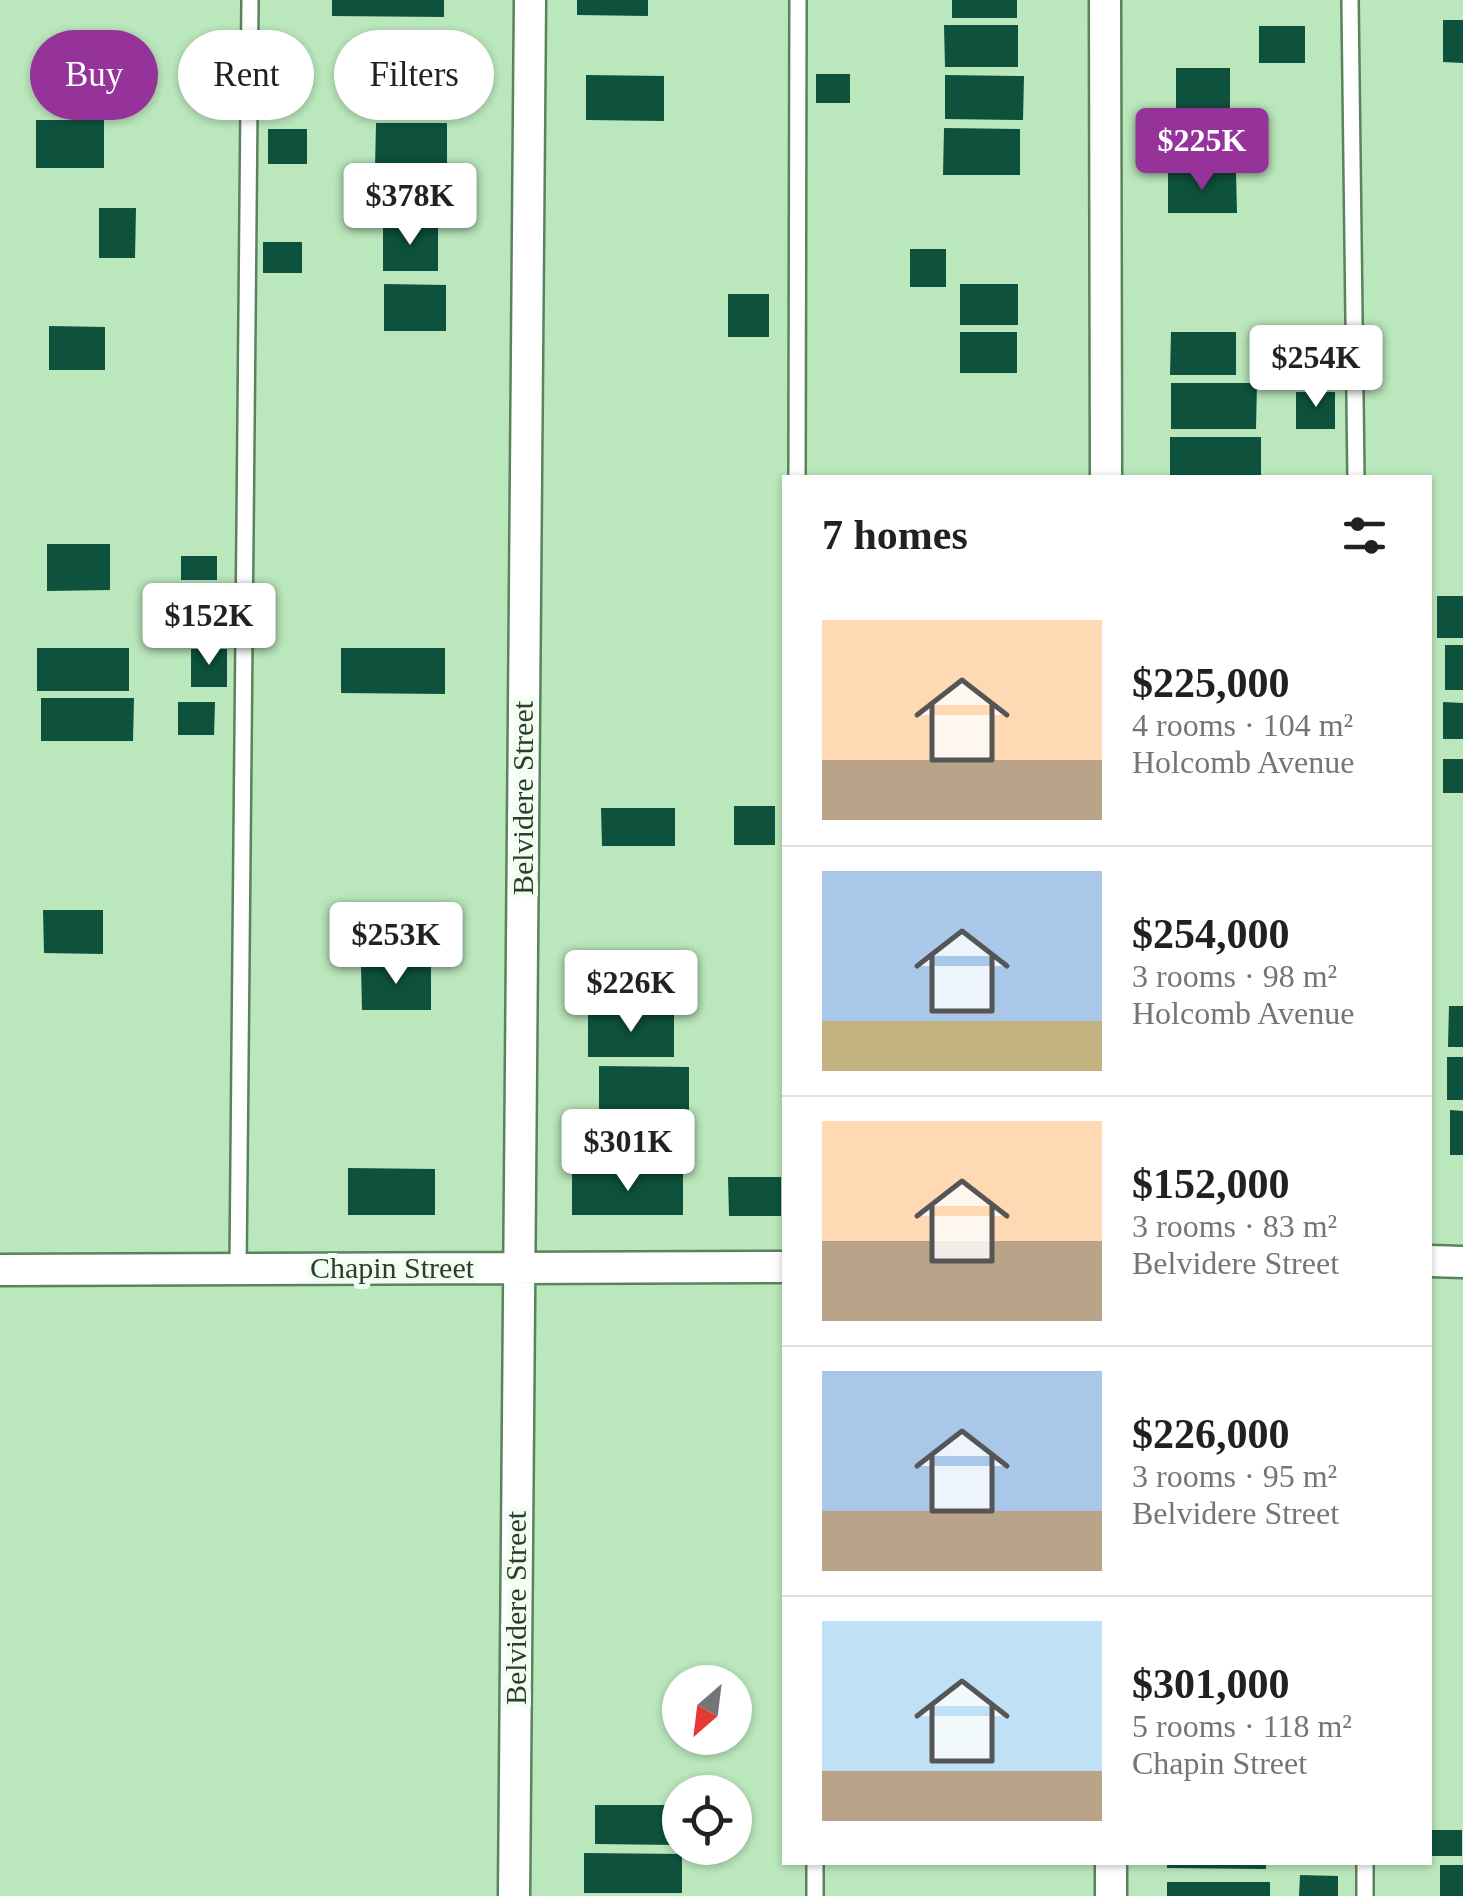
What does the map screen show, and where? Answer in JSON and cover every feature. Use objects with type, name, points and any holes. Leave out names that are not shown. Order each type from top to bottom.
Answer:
[{"type":"street","name":"Belvidere Street","points":[[514,1896],[530,0]]},
{"type":"street","points":[[1105,0],[1106,475]]},
{"type":"street","points":[[1432,1261],[1463,1262]]},
{"type":"street","name":"Chapin Street","points":[[0,1270],[782,1267]]},
{"type":"street","points":[[1111,1865],[1111,1896]]},
{"type":"lane","points":[[238,1268],[250,0]]},
{"type":"lane","points":[[797,475],[798,0]]},
{"type":"lane","points":[[1350,0],[1356,475]]},
{"type":"lane","points":[[815,1865],[815,1896]]},
{"type":"lane","points":[[1365,1865],[1365,1896]]},
{"type":"building","points":[[332,0],[444,0],[444,17],[332,16]]},
{"type":"building","points":[[577,0],[648,0],[648,16],[577,15]]},
{"type":"building","points":[[952,0],[1017,0],[1017,18],[952,18]]},
{"type":"building","points":[[1443,20],[1463,20],[1463,63],[1443,62]]},
{"type":"building","points":[[944,25],[1018,25],[1018,67],[945,67]]},
{"type":"building","points":[[1259,26],[1305,26],[1305,63],[1259,63]]},
{"type":"building","points":[[1176,68],[1230,68],[1230,113],[1176,112]]},
{"type":"building","points":[[816,74],[850,74],[850,103],[816,103]]},
{"type":"building","points":[[586,75],[664,76],[664,121],[586,120]]},
{"type":"building","points":[[945,75],[1024,76],[1023,120],[945,119]]},
{"type":"building","points":[[36,120],[104,120],[104,168],[36,168]]},
{"type":"building","points":[[376,123],[447,123],[447,169],[375,169]]},
{"type":"building","points":[[944,128],[1020,129],[1020,175],[943,175]]},
{"type":"building","points":[[268,129],[307,129],[307,164],[268,164]]},
{"type":"building","points":[[1168,172],[1236,172],[1237,213],[1168,213]]},
{"type":"building","points":[[99,208],[136,208],[135,258],[99,258]]},
{"type":"building","points":[[383,226],[438,226],[438,271],[383,271]]},
{"type":"building","points":[[263,242],[302,242],[302,273],[263,273]]},
{"type":"building","points":[[910,249],[946,249],[946,287],[910,287]]},
{"type":"building","points":[[384,284],[446,285],[446,331],[384,331]]},
{"type":"building","points":[[960,284],[1018,284],[1018,325],[960,325]]},
{"type":"building","points":[[728,294],[769,294],[769,337],[728,337]]},
{"type":"building","points":[[49,326],[105,327],[105,370],[49,370]]},
{"type":"building","points":[[960,332],[1017,332],[1017,373],[960,373]]},
{"type":"building","points":[[1171,332],[1236,332],[1236,375],[1170,375]]},
{"type":"building","points":[[1301,340],[1335,341],[1335,374],[1301,374]]},
{"type":"building","points":[[1171,383],[1257,383],[1256,429],[1171,429]]},
{"type":"building","points":[[1296,392],[1335,392],[1335,429],[1296,429]]},
{"type":"building","points":[[1170,437],[1261,437],[1261,475],[1170,475]]},
{"type":"building","points":[[47,544],[110,544],[110,590],[47,591]]},
{"type":"building","points":[[181,556],[217,556],[217,580],[181,580]]},
{"type":"building","points":[[1437,596],[1463,596],[1463,638],[1437,638]]},
{"type":"building","points":[[1445,645],[1463,645],[1463,690],[1445,690]]},
{"type":"building","points":[[37,648],[129,648],[129,691],[37,691]]},
{"type":"building","points":[[341,648],[445,648],[445,694],[341,693]]},
{"type":"building","points":[[191,649],[227,649],[227,687],[191,687]]},
{"type":"building","points":[[41,698],[134,698],[133,741],[41,741]]},
{"type":"building","points":[[178,702],[215,702],[214,735],[178,735]]},
{"type":"building","points":[[1443,702],[1463,703],[1463,739],[1443,739]]},
{"type":"building","points":[[1443,759],[1463,759],[1463,793],[1443,793]]},
{"type":"building","points":[[734,806],[775,806],[775,845],[734,845]]},
{"type":"building","points":[[601,808],[675,808],[675,846],[602,846]]},
{"type":"building","points":[[43,910],[103,910],[103,954],[44,953]]},
{"type":"building","points":[[361,965],[431,965],[431,1010],[362,1010]]},
{"type":"building","points":[[1449,1006],[1463,1006],[1463,1047],[1448,1047]]},
{"type":"building","points":[[588,1013],[674,1014],[674,1057],[588,1057]]},
{"type":"building","points":[[1447,1057],[1463,1057],[1463,1100],[1447,1100]]},
{"type":"building","points":[[599,1066],[689,1067],[689,1111],[599,1111]]},
{"type":"building","points":[[1450,1110],[1463,1111],[1463,1155],[1450,1155]]},
{"type":"building","points":[[585,1116],[668,1116],[668,1160],[585,1160]]},
{"type":"building","points":[[348,1168],[435,1169],[435,1215],[348,1215]]},
{"type":"building","points":[[572,1173],[683,1173],[683,1215],[572,1215]]},
{"type":"building","points":[[728,1177],[781,1177],[781,1216],[729,1216]]},
{"type":"building","points":[[595,1805],[662,1805],[662,1845],[595,1844]]},
{"type":"building","points":[[1432,1830],[1462,1830],[1462,1856],[1432,1856]]},
{"type":"building","points":[[584,1853],[662,1854],[662,1865],[682,1865],[682,1893],[584,1893]]},
{"type":"building","points":[[1167,1865],[1266,1865],[1266,1869]]},
{"type":"building","points":[[1440,1865],[1463,1865],[1463,1896],[1440,1896]]},
{"type":"building","points":[[1300,1875],[1338,1876],[1338,1896],[1299,1896]]},
{"type":"building","points":[[1167,1882],[1270,1882],[1270,1896],[1167,1896]]}]
